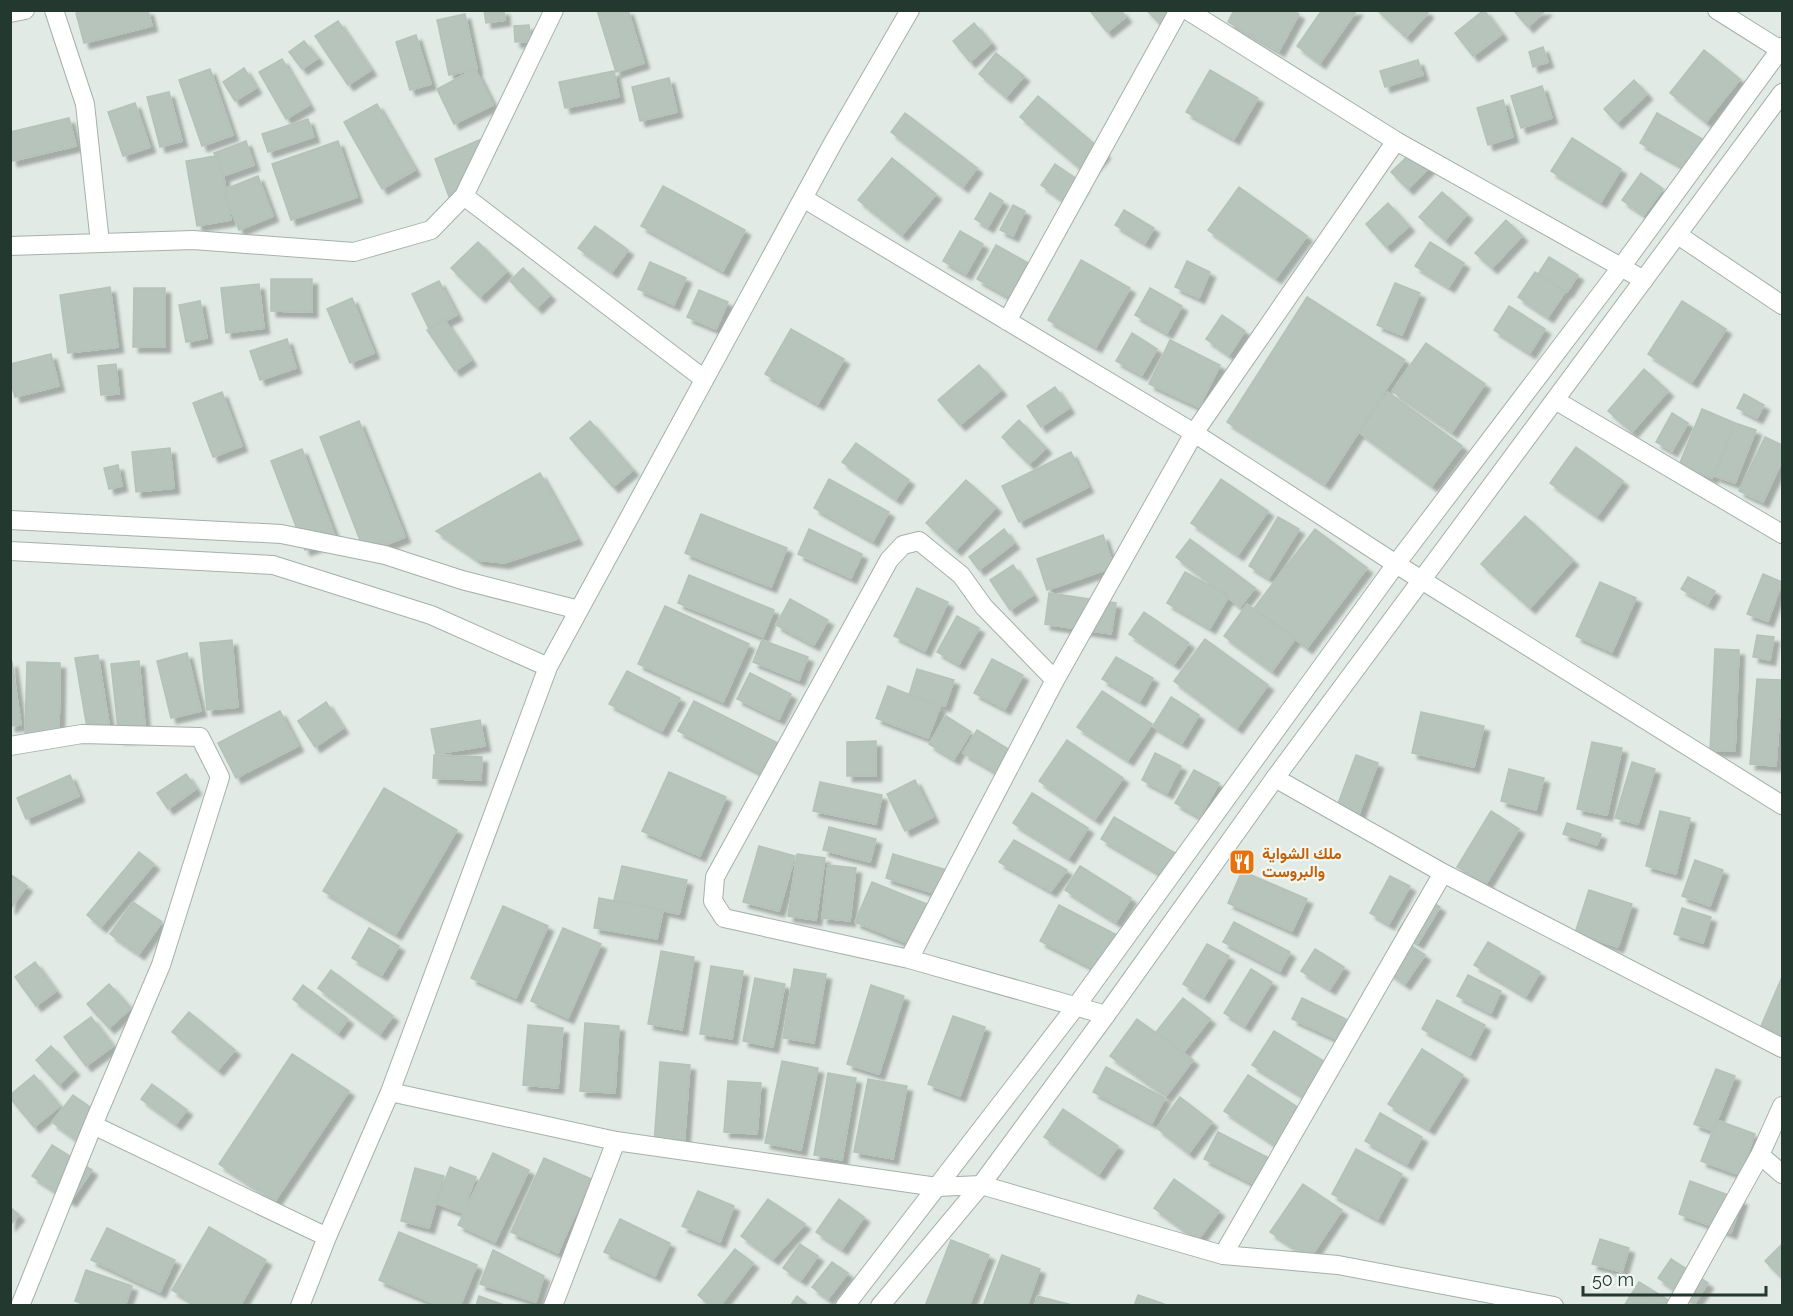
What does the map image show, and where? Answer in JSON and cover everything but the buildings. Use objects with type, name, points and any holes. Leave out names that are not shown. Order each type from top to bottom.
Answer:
[{"type":"street","points":[[10,13],[25,10]]},
{"type":"street","points":[[54,10],[85,104],[100,243]]},
{"type":"street","points":[[10,246],[193,240],[354,252],[431,230],[464,196],[554,10]]},
{"type":"street","points":[[300,1305],[390,1092],[548,667],[803,198],[910,10]]},
{"type":"street","points":[[1007,321],[1179,10]]},
{"type":"street","points":[[1187,10],[1396,141],[1644,280]]},
{"type":"street","points":[[845,1305],[1077,1005],[1396,564],[1622,266],[1782,49],[1717,10]]},
{"type":"street","points":[[880,1305],[981,1185],[1275,778],[1782,93]]},
{"type":"street","points":[[909,959],[1055,680],[1194,433],[1396,141]]},
{"type":"street","points":[[464,196],[704,379]]},
{"type":"street","points":[[803,198],[1194,433],[1396,564],[1782,805]]},
{"type":"street","points":[[1678,235],[1782,305]]},
{"type":"street","points":[[1555,400],[1782,534]]},
{"type":"street","points":[[10,520],[281,534],[386,555],[462,580],[579,610]]},
{"type":"street","points":[[1055,680],[984,607],[961,575],[919,541],[903,545],[889,560],[715,877],[713,901],[724,918],[909,959],[1106,1015]]},
{"type":"street","points":[[10,551],[273,565],[431,615],[548,667]]},
{"type":"street","points":[[10,746],[82,734],[201,737],[220,777],[161,965],[20,1305]]},
{"type":"street","points":[[1275,778],[1443,873],[1782,1048]]},
{"type":"street","points":[[1223,1255],[1443,873]]},
{"type":"street","points":[[390,1092],[616,1141],[937,1187],[981,1185],[1223,1255],[1338,1265],[1476,1298],[1554,1305]]},
{"type":"street","points":[[1676,1305],[1760,1155],[1782,1106]]},
{"type":"street","points":[[93,1125],[327,1238]]},
{"type":"street","points":[[553,1305],[616,1141]]},
{"type":"street","points":[[1760,1155],[1782,1174]]},
{"type":"place","name":"ملك الشواية والبروست","points":[[1242,862]]}]
